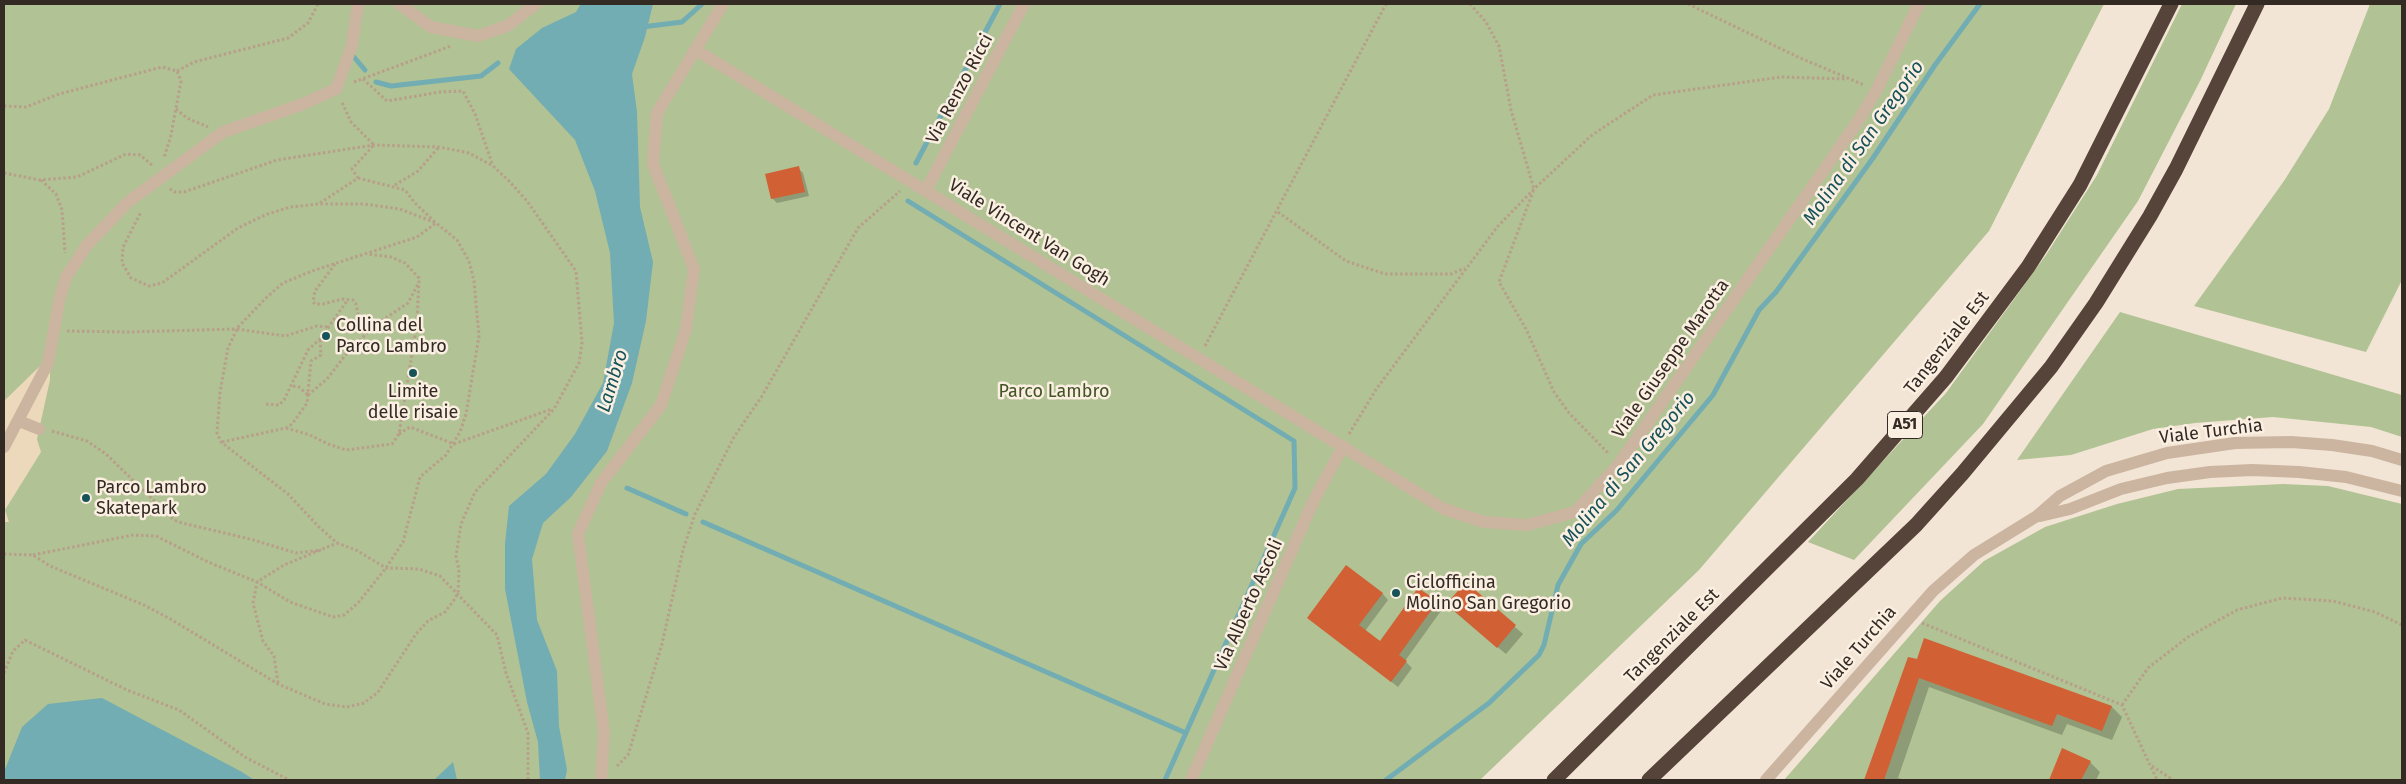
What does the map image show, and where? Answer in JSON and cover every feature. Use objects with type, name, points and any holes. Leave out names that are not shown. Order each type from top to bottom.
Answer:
[{"type":"highway","name":"Tangenziale Est","points":[[1554,780],[1857,478],[1946,377],[2028,267],[2075,193],[2171,4]]},
{"type":"highway","points":[[1649,780],[1916,525],[1968,468],[2051,367],[2101,295],[2155,208],[2257,4]]},
{"type":"street","points":[[4,447],[48,363],[66,277],[87,245],[128,202],[223,132],[304,104],[336,89],[352,45],[358,4]]},
{"type":"street","points":[[398,4],[431,27],[478,36],[507,26],[536,4]]},
{"type":"street","points":[[601,780],[604,733],[578,534],[601,483],[661,405],[686,329],[694,269],[653,164],[657,113],[723,4]]},
{"type":"street","name":"Via Renzo Ricci","points":[[926,190],[1024,4]]},
{"type":"street","name":"Viale Giuseppe Marotta","points":[[1344,446],[1444,509],[1484,522],[1527,526],[1575,512],[1619,464],[1858,121],[1876,91],[1918,4]]},
{"type":"street","name":"Viale Vincent Van Gogh","points":[[696,50],[1344,446]]},
{"type":"street","points":[[19,421],[39,429]]},
{"type":"street","name":"Viale Turchia","points":[[1766,780],[1932,591],[1974,555],[2038,516],[2060,496],[2106,471],[2167,453],[2235,443],[2290,442],[2332,444],[2372,451],[2402,460]]},
{"type":"street","name":"Via Alberto Ascoli","points":[[1191,780],[1312,504],[1344,446]]},
{"type":"street","name":"Viale Turchia","points":[[2038,516],[2070,509],[2121,489],[2167,478],[2210,472],[2252,470],[2299,472],[2346,477],[2402,491]]},
{"type":"path","points":[[4,106],[26,107],[59,94],[162,67],[177,71],[194,62],[288,38],[308,24],[318,4]]},
{"type":"path","points":[[1199,358],[1278,212],[1386,4]]},
{"type":"path","points":[[1470,4],[1486,22],[1499,46],[1511,110],[1534,189],[1499,282],[1526,329],[1554,392],[1569,413],[1619,464]]},
{"type":"path","points":[[1688,4],[1876,91]]},
{"type":"path","points":[[374,145],[351,122],[336,89],[478,36]]},
{"type":"path","points":[[157,180],[171,135],[176,109],[181,81],[177,71]]},
{"type":"path","points":[[1344,446],[1377,388],[1498,226],[1592,134],[1653,95],[1781,77],[1847,79]]},
{"type":"path","points":[[363,79],[387,101],[440,92],[463,91],[475,114],[493,166]]},
{"type":"path","points":[[176,109],[187,118],[223,132]]},
{"type":"path","points":[[358,178],[352,169],[374,145]]},
{"type":"path","points":[[4,173],[40,180],[77,178],[126,154],[140,155],[153,166],[157,180],[174,192],[184,192],[277,160],[374,145],[439,147],[469,153],[493,166],[527,202],[576,270],[582,343],[579,363],[554,409],[474,492],[461,524],[456,556],[459,570],[458,593],[445,612],[428,621],[416,634],[378,692],[364,703],[347,707],[325,704],[278,684],[172,620],[50,566],[33,555]]},
{"type":"path","points":[[395,185],[418,171],[439,147]]},
{"type":"path","points":[[4,554],[33,555],[133,535],[156,536],[208,562],[256,582],[290,602],[333,618],[344,615],[358,603],[386,568],[403,542],[420,477],[446,455],[454,444],[466,414],[471,389],[479,336],[478,308],[469,261],[456,240],[415,203],[405,190],[395,185],[358,178],[319,204]]},
{"type":"path","points":[[40,180],[56,194],[62,210],[66,277]]},
{"type":"path","points":[[601,780],[628,756],[662,644],[683,550],[696,514],[734,437],[762,396],[858,228],[912,181]]},
{"type":"path","points":[[144,205],[123,247],[122,264],[131,278],[149,286],[162,283],[238,228],[264,215],[290,207],[319,204],[364,204],[400,209],[436,223]]},
{"type":"path","points":[[1278,212],[1346,261],[1385,274],[1451,274],[1468,267]]},
{"type":"path","points":[[436,223],[417,237],[335,263],[284,283],[237,328],[228,348],[220,392],[217,433],[221,442],[288,494],[337,543],[356,550],[386,568],[419,569],[440,576],[497,635],[506,672],[528,733],[528,780]]},
{"type":"path","points":[[364,254],[391,257],[405,263],[419,278],[417,322],[399,434]]},
{"type":"path","points":[[335,263],[315,291],[313,302],[315,304],[324,304],[342,299],[352,300],[356,304],[358,318],[364,325],[364,336]]},
{"type":"path","points":[[308,395],[327,379],[347,353],[374,326],[408,303],[418,284]]},
{"type":"path","points":[[266,404],[279,405],[292,386],[308,350],[320,339],[347,301]]},
{"type":"path","points":[[364,325],[374,326]]},
{"type":"path","points":[[54,330],[110,333],[237,328],[284,336],[317,326],[327,327]]},
{"type":"path","points":[[286,428],[303,410],[308,395],[312,361],[321,355],[320,339]]},
{"type":"path","points":[[292,386],[299,386],[308,395]]},
{"type":"path","points":[[221,442],[286,428],[310,435],[346,450],[392,444],[399,434],[410,427],[454,444],[554,409]]},
{"type":"path","points":[[39,429],[70,435],[87,442],[106,454],[174,520],[182,524],[242,537],[296,552],[321,550]]},
{"type":"path","points":[[256,582],[284,565],[337,543]]},
{"type":"path","points":[[256,582],[253,603],[263,641],[274,656],[278,684]]},
{"type":"path","points":[[2122,705],[2148,668],[2188,637],[2237,610],[2282,598],[2333,601],[2375,612],[2402,625]]},
{"type":"path","points":[[1910,618],[2122,705],[2158,780]]},
{"type":"path","points":[[4,673],[13,651],[25,640],[128,690],[180,710],[245,758],[289,780]]},
{"type":"path","points":[[2152,766],[2173,780]]},
{"type":"green space","name":"Parco Lambro","points":[[4,4],[2104,4],[1989,231],[1699,570],[1480,780],[4,780]]},
{"type":"green space","points":[[2182,4],[2236,4],[2200,81],[2138,201],[1983,424],[1854,560],[1808,542],[1946,393],[2046,255],[2097,175]]},
{"type":"green space","points":[[2370,4],[2402,4],[2402,280],[2366,352],[2194,306],[2284,181],[2329,109]]},
{"type":"green space","points":[[2120,312],[2402,395],[2402,437],[2371,427],[2273,417],[2195,423],[2153,429],[2071,455],[2017,460]]},
{"type":"green space","points":[[2283,484],[2328,486],[2402,504],[2402,780],[1784,780],[1940,601],[1984,561],[2045,527],[2117,504],[2178,489]]},
{"type":"shaded area","points":[[40,366],[50,372],[50,380],[37,439],[41,452],[5,510],[9,522],[4,522],[4,401]]},
{"type":"water","name":"Lambro","points":[[581,4],[653,4],[645,37],[632,74],[637,112],[640,207],[653,262],[646,321],[632,383],[607,451],[571,497],[543,523],[532,559],[537,620],[557,671],[559,726],[567,770],[565,780],[540,780],[538,742],[527,702],[505,589],[505,544],[509,506],[546,474],[575,434],[603,383],[614,323],[610,253],[595,191],[575,140],[509,69],[516,49],[542,28],[576,12]]},
{"type":"water","points":[[102,698],[254,780],[4,780],[4,772],[22,727],[48,704]]},
{"type":"water","points":[[453,762],[457,780],[434,780]]},
{"type":"building","points":[[799,166],[805,192],[771,199],[765,174]]},
{"type":"building","points":[[1346,565],[1383,593],[1359,625],[1380,641],[1418,588],[1438,601],[1399,655],[1407,661],[1391,682],[1307,618]]},
{"type":"building","points":[[1466,582],[1516,625],[1497,648],[1446,604]]},
{"type":"building","points":[[1924,638],[2112,706],[2102,731],[2057,714],[2052,726],[1919,678],[1884,780],[1864,780],[1908,657],[1917,659]]},
{"type":"building","points":[[2062,748],[2091,761],[2081,780],[2049,780]]},
{"type":"waterway","points":[[642,27],[682,22],[702,4]]},
{"type":"waterway","points":[[916,163],[1000,4]]},
{"type":"waterway","name":"Molina di San Gregorio","points":[[1386,780],[1489,703],[1539,655],[1544,645],[1558,585],[1581,544],[1616,511],[1713,395],[1759,310],[1776,292],[1873,158],[1935,65],[1980,4]]},
{"type":"waterway","points":[[354,57],[365,70]]},
{"type":"waterway","points":[[376,82],[391,86],[481,76],[498,63]]},
{"type":"waterway","points":[[908,201],[1294,441],[1295,488],[1165,780]]},
{"type":"waterway","points":[[627,488],[686,514]]},
{"type":"waterway","points":[[703,522],[1186,733]]},
{"type":"place","name":"Collina del Parco Lambro","points":[[326,336]]},
{"type":"place","name":"Limite delle risaie","points":[[413,373]]},
{"type":"place","name":"Parco Lambro Skatepark","points":[[86,498]]},
{"type":"place","name":"Ciclofficina Molino San Gregorio","points":[[1396,593]]}]
